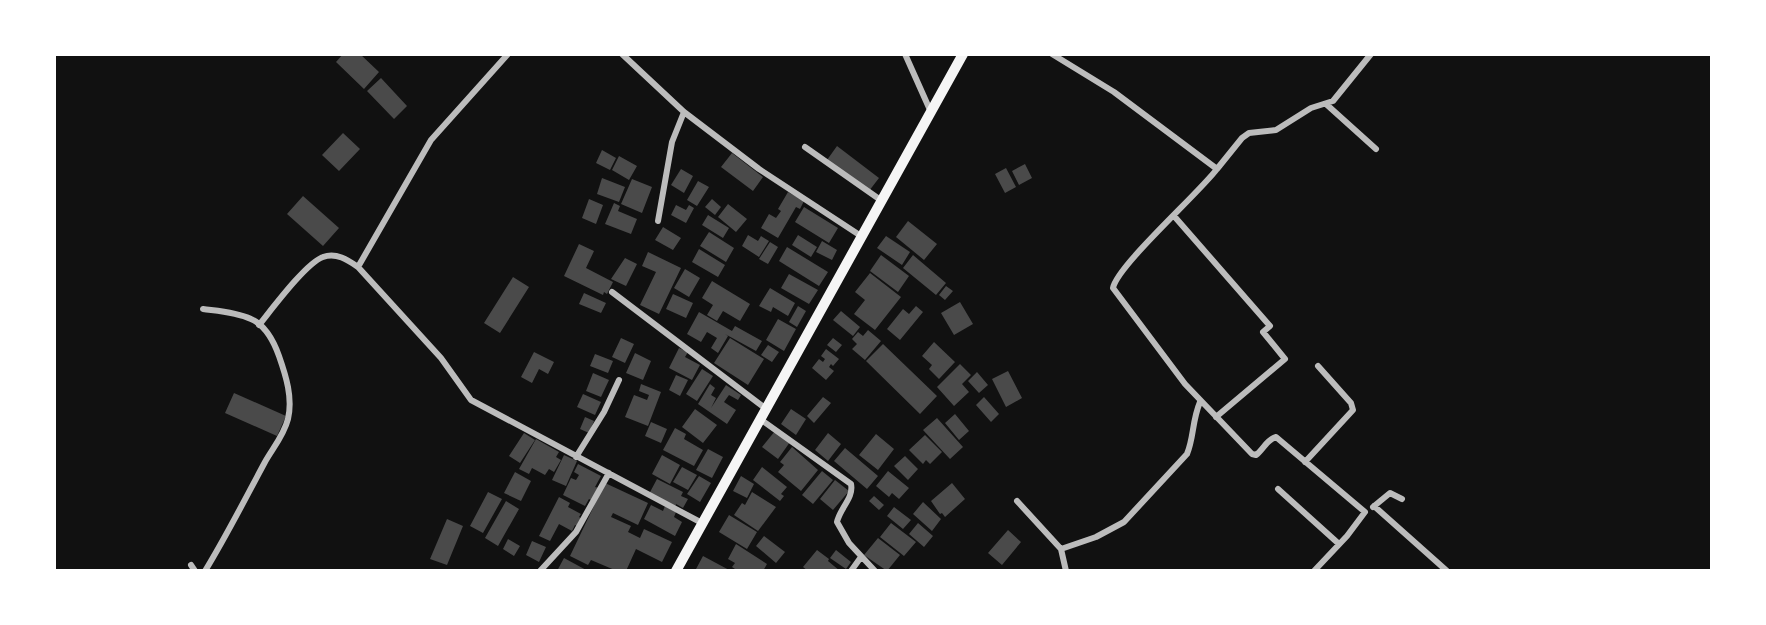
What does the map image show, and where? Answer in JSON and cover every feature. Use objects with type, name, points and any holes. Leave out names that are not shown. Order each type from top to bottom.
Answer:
[{"type":"main road","points":[[676,571],[963,54]]},
{"type":"street","points":[[358,267],[431,140],[508,54]]},
{"type":"street","points":[[622,54],[684,112],[759,169],[861,236]]},
{"type":"street","points":[[905,54],[930,110]]},
{"type":"street","points":[[1052,54],[1114,92],[1217,169]]},
{"type":"street","points":[[1366,512],[1276,437],[1260,452],[1252,454],[1200,402],[1113,288],[1135,256],[1217,169],[1242,138],[1249,133],[1276,130],[1311,108],[1326,104],[1339,95],[1371,54]]},
{"type":"street","points":[[1326,104],[1376,149]]},
{"type":"street","points":[[658,221],[673,142],[684,112]]},
{"type":"street","points":[[805,147],[882,201]]},
{"type":"street","points":[[1174,216],[1270,326],[1263,332],[1285,359],[1216,418]]},
{"type":"street","points":[[259,325],[321,257],[332,255],[346,258],[358,267],[441,358],[471,400],[702,523]]},
{"type":"street","points":[[612,292],[765,408]]},
{"type":"street","points":[[203,309],[242,316],[259,325],[276,346],[289,392],[288,418],[235,521],[205,571]]},
{"type":"street","points":[[1305,461],[1353,410],[1351,403],[1318,366]]},
{"type":"street","points":[[576,457],[604,412],[619,380]]},
{"type":"street","points":[[1061,549],[1096,537],[1124,522],[1187,454],[1191,444],[1192,422],[1200,402]]},
{"type":"street","points":[[760,419],[851,484],[851,495],[837,522],[849,544],[875,571]]},
{"type":"street","points":[[540,571],[576,532],[609,473]]},
{"type":"street","points":[[1278,489],[1339,544]]},
{"type":"street","points":[[1314,571],[1366,512],[1390,493],[1402,499]]},
{"type":"street","points":[[1017,501],[1061,549],[1066,571]]},
{"type":"street","points":[[1374,506],[1447,571]]},
{"type":"street","points":[[851,571],[861,557]]},
{"type":"building","points":[[343,54],[360,54],[379,72],[364,89],[336,62]]},
{"type":"building","points":[[381,78],[407,106],[394,119],[367,91]]},
{"type":"building","points":[[343,133],[360,149],[339,171],[322,155]]},
{"type":"building","points":[[837,146],[879,178],[869,191],[827,160]]},
{"type":"building","points":[[602,150],[616,158],[610,170],[596,163]]},
{"type":"building","points":[[732,153],[763,177],[753,191],[721,167]]},
{"type":"building","points":[[619,156],[637,166],[629,180],[612,170]]},
{"type":"building","points":[[1025,164],[1032,178],[1019,185],[1012,171]]},
{"type":"building","points":[[1006,168],[1016,187],[1005,193],[995,174]]},
{"type":"building","points":[[681,169],[693,176],[684,193],[671,185]]},
{"type":"building","points":[[602,178],[625,187],[619,202],[597,194]]},
{"type":"building","points":[[632,179],[652,187],[642,213],[621,204]]},
{"type":"building","points":[[698,181],[709,187],[697,206],[687,200]]},
{"type":"building","points":[[788,192],[804,201],[800,209],[796,207],[778,238],[761,228],[769,214],[776,218]]},
{"type":"building","points":[[303,196],[339,228],[323,246],[287,214]]},
{"type":"building","points":[[589,199],[603,205],[596,224],[582,218]]},
{"type":"building","points":[[712,199],[721,207],[715,215],[705,207]]},
{"type":"building","points":[[614,203],[620,206],[618,211],[637,219],[631,234],[605,224]]},
{"type":"building","points":[[728,204],[747,219],[736,232],[718,217]]},
{"type":"building","points":[[676,205],[686,210],[689,205],[694,208],[686,223],[671,215]]},
{"type":"building","points":[[804,207],[838,228],[829,243],[795,222]]},
{"type":"building","points":[[708,215],[729,228],[723,238],[702,225]]},
{"type":"building","points":[[908,221],[937,244],[924,260],[896,237]]},
{"type":"building","points":[[663,227],[681,238],[673,250],[655,240]]},
{"type":"building","points":[[709,232],[734,248],[726,262],[700,246]]},
{"type":"building","points":[[748,235],[758,241],[761,236],[769,241],[759,257],[742,246]]},
{"type":"building","points":[[798,235],[817,247],[811,257],[792,245]]},
{"type":"building","points":[[886,236],[910,252],[902,265],[877,248]]},
{"type":"building","points":[[822,241],[837,250],[832,260],[816,252]]},
{"type":"building","points":[[770,242],[778,247],[768,264],[759,259]]},
{"type":"building","points":[[579,244],[594,251],[586,268],[613,282],[607,294],[604,292],[603,295],[564,276]]},
{"type":"building","points":[[787,247],[828,272],[819,286],[779,261]]},
{"type":"building","points":[[699,249],[725,265],[718,277],[692,262]]},
{"type":"building","points":[[648,252],[681,268],[659,314],[640,305],[656,272],[642,266]]},
{"type":"building","points":[[881,255],[909,276],[898,292],[870,271]]},
{"type":"building","points":[[913,255],[946,283],[936,295],[903,268]]},
{"type":"building","points":[[625,258],[637,264],[626,286],[611,279]]},
{"type":"building","points":[[685,269],[700,278],[689,297],[674,288]]},
{"type":"building","points":[[870,273],[901,297],[875,330],[854,314],[865,300],[855,292]]},
{"type":"building","points":[[789,274],[818,290],[809,304],[781,288]]},
{"type":"building","points":[[513,277],[529,287],[500,333],[484,323]]},
{"type":"building","points":[[712,281],[750,304],[740,321],[723,311],[717,321],[707,315],[713,305],[702,298]]},
{"type":"building","points":[[946,286],[953,291],[945,300],[939,295]]},
{"type":"building","points":[[770,288],[795,303],[788,316],[773,307],[771,312],[759,306]]},
{"type":"building","points":[[584,293],[606,303],[601,313],[579,304]]},
{"type":"building","points":[[673,294],[693,303],[686,318],[666,309]]},
{"type":"building","points":[[960,302],[973,324],[954,335],[941,313]]},
{"type":"building","points":[[798,306],[806,311],[797,327],[789,322]]},
{"type":"building","points":[[916,306],[923,312],[900,340],[887,329],[903,309],[909,314]]},
{"type":"building","points":[[841,311],[860,327],[853,336],[833,320]]},
{"type":"building","points":[[699,312],[732,331],[735,326],[762,341],[756,351],[725,334],[728,336],[718,353],[711,348],[717,338],[707,332],[701,342],[687,334]]},
{"type":"building","points":[[778,319],[796,329],[784,351],[766,340]]},
{"type":"building","points":[[868,330],[881,341],[865,360],[852,349],[857,344],[852,339],[858,332],[863,336]]},
{"type":"building","points":[[621,338],[634,344],[625,363],[612,357]]},
{"type":"building","points":[[730,338],[764,359],[748,385],[714,363]]},
{"type":"building","points":[[833,338],[842,345],[836,352],[827,345]]},
{"type":"building","points":[[934,342],[955,362],[939,379],[929,369],[932,365],[922,356]]},
{"type":"building","points":[[883,344],[937,396],[920,414],[866,361]]},
{"type":"building","points":[[768,345],[779,352],[772,362],[761,355]]},
{"type":"building","points":[[679,348],[688,352],[685,357],[700,365],[692,380],[669,368]]},
{"type":"building","points":[[826,349],[839,359],[829,367],[834,371],[826,380],[812,368],[819,359],[823,362],[825,359],[821,356]]},
{"type":"building","points":[[534,352],[554,362],[548,374],[539,369],[532,383],[521,377]]},
{"type":"building","points":[[635,353],[651,361],[643,380],[626,373]]},
{"type":"building","points":[[595,354],[613,361],[608,373],[590,366]]},
{"type":"building","points":[[960,364],[971,375],[962,384],[969,392],[954,406],[937,387]]},
{"type":"building","points":[[702,369],[713,376],[697,401],[686,394]]},
{"type":"building","points":[[1008,371],[1022,398],[1006,407],[992,379]]},
{"type":"building","points":[[977,372],[988,385],[979,393],[968,381]]},
{"type":"building","points":[[593,373],[609,380],[601,397],[586,391]]},
{"type":"building","points":[[676,375],[688,380],[680,396],[669,390]]},
{"type":"building","points":[[641,384],[661,392],[648,426],[625,417],[634,395],[647,400],[649,395],[639,391]]},
{"type":"building","points":[[710,384],[715,388],[711,395],[716,398],[711,408],[726,385],[741,395],[738,400],[729,395],[724,402],[736,410],[727,424],[698,404]]},
{"type":"building","points":[[234,393],[286,416],[277,436],[225,413]]},
{"type":"building","points":[[583,394],[601,402],[595,415],[577,407]]},
{"type":"building","points":[[823,397],[831,403],[814,423],[807,416]]},
{"type":"building","points":[[984,397],[999,414],[991,422],[976,405]]},
{"type":"building","points":[[695,409],[717,425],[703,443],[682,427]]},
{"type":"building","points":[[791,409],[806,419],[796,435],[781,424]]},
{"type":"building","points":[[955,414],[969,431],[959,440],[945,423]]},
{"type":"building","points":[[585,417],[594,421],[589,433],[580,429]]},
{"type":"building","points":[[937,418],[963,447],[950,459],[923,430]]},
{"type":"building","points":[[651,422],[667,429],[661,443],[645,436]]},
{"type":"building","points":[[675,428],[686,434],[684,439],[703,450],[694,466],[663,450]]},
{"type":"building","points":[[775,431],[790,442],[778,459],[762,447]]},
{"type":"building","points":[[524,433],[535,440],[520,463],[509,456]]},
{"type":"building","points":[[828,433],[841,444],[828,461],[815,450]]},
{"type":"building","points":[[876,434],[894,449],[878,470],[859,455]]},
{"type":"building","points":[[925,435],[942,452],[930,464],[926,460],[923,464],[909,450]]},
{"type":"building","points":[[536,439],[559,452],[556,457],[561,460],[554,472],[549,469],[545,475],[532,468],[529,474],[519,469]]},
{"type":"building","points":[[792,447],[818,470],[801,491],[778,472],[784,465],[780,462]]},
{"type":"building","points":[[845,448],[878,476],[867,489],[834,461]]},
{"type":"building","points":[[708,449],[723,457],[712,478],[696,470]]},
{"type":"building","points":[[564,455],[577,461],[566,486],[552,480]]},
{"type":"building","points":[[662,455],[680,465],[670,484],[652,474]]},
{"type":"building","points":[[905,456],[918,469],[908,480],[894,466]]},
{"type":"building","points":[[578,464],[601,476],[595,487],[599,488],[593,501],[589,499],[585,506],[563,495],[571,478],[576,480],[579,475],[574,472]]},
{"type":"building","points":[[682,467],[697,475],[688,490],[673,482]]},
{"type":"building","points":[[762,467],[787,487],[781,494],[784,496],[780,501],[753,480]]},
{"type":"building","points":[[822,471],[833,480],[813,504],[802,495]]},
{"type":"building","points":[[888,471],[909,488],[899,499],[892,493],[889,497],[876,486]]},
{"type":"building","points":[[515,472],[531,481],[521,501],[504,493]]},
{"type":"building","points":[[699,476],[711,483],[700,502],[687,494]]},
{"type":"building","points":[[741,476],[754,484],[747,498],[733,491]]},
{"type":"building","points":[[657,479],[683,492],[681,496],[688,499],[683,508],[676,504],[675,508],[649,494]]},
{"type":"building","points":[[835,480],[849,491],[833,510],[820,499]]},
{"type":"building","points":[[605,483],[648,503],[638,525],[613,513],[611,517],[631,526],[628,532],[640,538],[644,529],[672,542],[662,562],[636,549],[626,571],[617,571],[591,560],[588,565],[570,556]]},
{"type":"building","points":[[952,483],[965,499],[945,517],[931,501]]},
{"type":"building","points":[[488,492],[502,499],[483,533],[470,526]]},
{"type":"building","points":[[752,492],[776,507],[758,531],[734,515],[742,503],[745,505]]},
{"type":"building","points":[[874,496],[884,505],[879,510],[869,501]]},
{"type":"building","points":[[559,497],[570,503],[568,507],[581,514],[579,517],[582,519],[572,531],[559,524],[550,541],[539,536]]},
{"type":"building","points":[[506,501],[519,509],[498,546],[485,538]]},
{"type":"building","points":[[923,502],[941,519],[932,531],[913,514]]},
{"type":"building","points":[[651,505],[663,511],[665,506],[676,512],[674,517],[682,522],[675,536],[644,519]]},
{"type":"building","points":[[894,507],[911,520],[903,529],[887,516]]},
{"type":"building","points":[[729,515],[757,532],[747,549],[719,532]]},
{"type":"building","points":[[447,519],[463,526],[447,565],[430,559]]},
{"type":"building","points":[[891,523],[916,542],[904,556],[880,537]]},
{"type":"building","points":[[918,523],[933,536],[924,547],[909,534]]},
{"type":"building","points":[[1008,530],[1021,542],[1002,565],[988,553]]},
{"type":"building","points":[[764,536],[785,552],[776,563],[756,546]]},
{"type":"building","points":[[878,538],[900,555],[887,571],[864,555]]},
{"type":"building","points":[[508,539],[520,546],[514,556],[503,549]]},
{"type":"building","points":[[532,541],[546,547],[539,562],[526,555]]},
{"type":"building","points":[[736,544],[767,564],[763,571],[738,571],[732,567],[735,563],[728,559]]},
{"type":"building","points":[[817,550],[840,571],[808,571],[803,567]]},
{"type":"building","points":[[836,550],[851,562],[846,569],[830,558]]},
{"type":"building","points":[[703,556],[731,571],[699,571],[696,569]]},
{"type":"building","points":[[564,558],[588,571],[557,571]]}]
